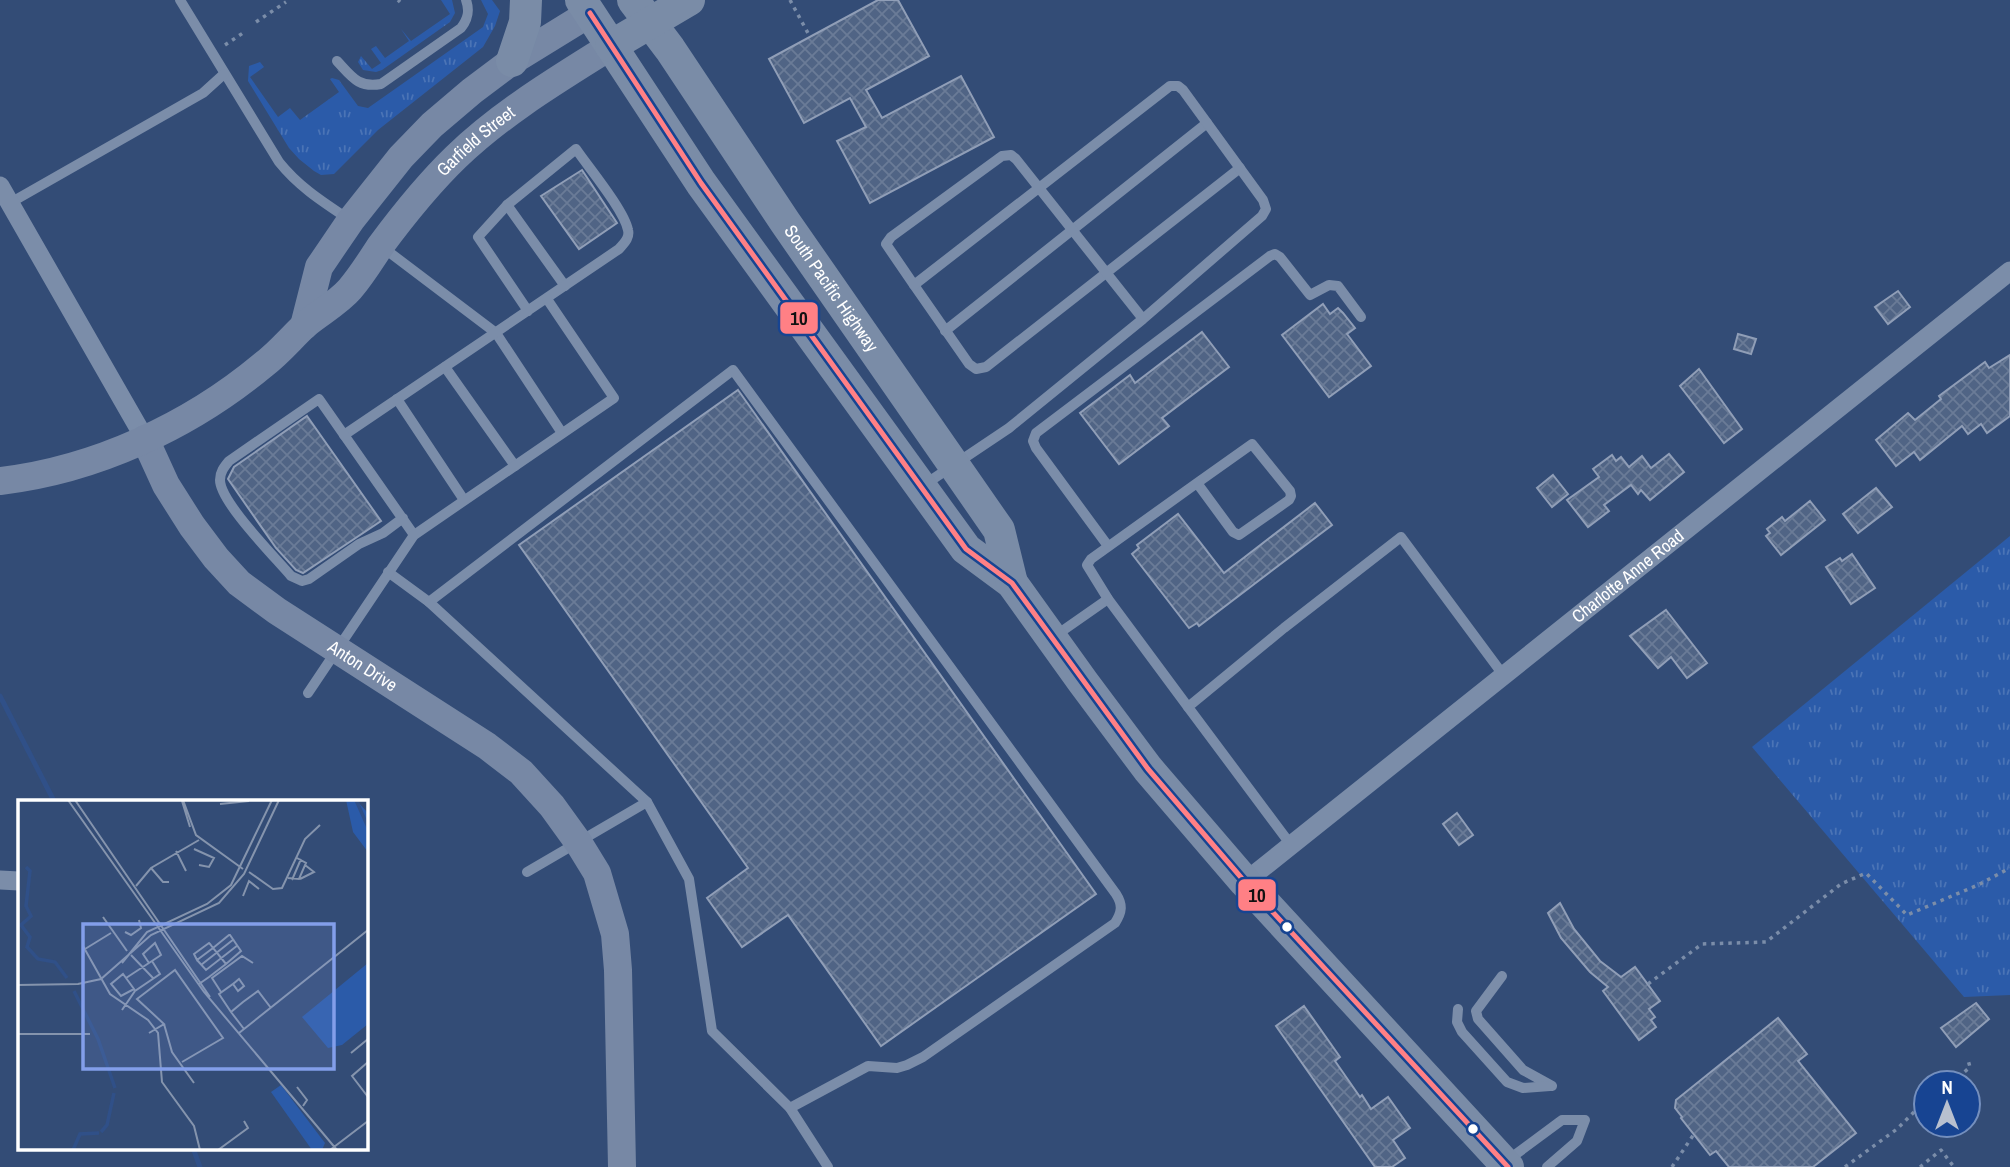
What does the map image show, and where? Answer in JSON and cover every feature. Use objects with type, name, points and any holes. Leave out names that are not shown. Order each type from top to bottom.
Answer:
[{"type":"main road","points":[[512,61],[525,22],[526,0]]},
{"type":"main road","name":"Garfield Street","points":[[0,481],[71,467],[145,439],[229,391],[285,348],[304,326],[349,290],[416,200],[456,157],[490,127],[542,89],[611,46],[643,11],[689,0]]},
{"type":"main road","name":"Garfield Street","points":[[304,326],[319,267],[351,220],[401,157],[432,125],[512,61],[595,4]]},
{"type":"main road","name":"South Pacific Highway","points":[[595,4],[611,46],[701,183],[966,549],[1012,583],[1148,769],[1245,882],[1507,1165]]},
{"type":"main road","name":"South Pacific Highway","points":[[643,11],[785,222],[999,530],[1012,583]]},
{"type":"main road","name":"Anton Drive","points":[[145,439],[166,485],[179,505],[239,583],[277,611],[458,726],[521,772],[552,806],[578,842],[597,873],[615,934],[622,1167]]},
{"type":"street","name":"Anton Drive","points":[[0,186],[145,439]]},
{"type":"street","name":"Charlotte Anne Road","points":[[1245,882],[2010,271]]},
{"type":"street","points":[[0,880],[18,881]]},
{"type":"lane","points":[[180,0],[279,162],[293,179],[312,195],[351,220]]},
{"type":"lane","points":[[337,61],[355,80],[367,87],[382,84],[461,29],[469,8],[466,0]]},
{"type":"lane","points":[[10,203],[203,93],[224,74]]},
{"type":"lane","points":[[914,285],[1170,86],[1178,86],[1183,90],[1263,200],[1266,209],[1262,216],[1143,319],[1009,428],[921,487]]},
{"type":"lane","points":[[945,331],[1207,123]]},
{"type":"lane","points":[[344,435],[547,299],[620,249],[628,239],[629,231],[623,217],[576,149],[507,205],[478,237],[528,311]]},
{"type":"lane","points":[[1143,319],[1106,273],[1072,230],[1038,189],[1016,159],[1011,155],[1002,156],[891,237],[886,244],[969,364],[976,369],[986,367],[1106,273],[1240,168]]},
{"type":"lane","points":[[507,205],[565,286]]},
{"type":"lane","points":[[381,246],[496,332],[562,433]]},
{"type":"lane","points":[[1108,546],[1036,448],[1033,441],[1036,433],[1275,254],[1310,295],[1329,285],[1338,286],[1361,317]]},
{"type":"lane","points":[[308,693],[414,535],[614,398],[547,299]]},
{"type":"lane","points":[[445,367],[515,466]]},
{"type":"lane","points":[[429,602],[733,370],[1121,901],[1122,912],[1115,923],[923,1057],[897,1068],[868,1066],[790,1108]]},
{"type":"lane","points":[[402,518],[383,533],[359,544],[309,579],[302,581],[291,576],[227,501],[219,479],[229,461],[319,399],[414,535]]},
{"type":"lane","points":[[397,399],[464,500]]},
{"type":"lane","points":[[1197,483],[1233,532],[1239,535],[1291,496],[1252,444],[1108,546],[1087,565],[1108,599],[1291,845]]},
{"type":"lane","points":[[1188,707],[1283,628],[1401,537],[1504,676]]},
{"type":"lane","points":[[388,572],[429,602],[647,802],[689,878],[712,1031],[790,1108],[828,1167]]},
{"type":"lane","points":[[1051,638],[1108,599]]},
{"type":"lane","points":[[527,872],[647,802]]},
{"type":"lane","points":[[1458,1009],[1457,1022],[1462,1032],[1507,1082],[1523,1088],[1552,1086],[1523,1070],[1478,1019],[1476,1011],[1481,1001],[1502,976]]},
{"type":"lane","points":[[1507,1165],[1562,1120],[1584,1120],[1577,1141],[1547,1167]]},
{"type":"path","points":[[790,0],[809,35]]},
{"type":"path","points":[[256,22],[286,2]]},
{"type":"path","points":[[225,45],[243,33]]},
{"type":"path","points":[[1648,984],[1702,944],[1766,943],[1841,884],[1866,873],[1907,915],[1978,885],[2010,868]]},
{"type":"path","points":[[1968,1060],[1970,1067],[1968,1069]]},
{"type":"path","points":[[1845,1167],[1897,1129],[1912,1114]]},
{"type":"path","points":[[1672,1167],[1694,1135]]},
{"type":"path","points":[[1920,1167],[1941,1150],[1954,1167]]},
{"type":"green space","points":[[441,0],[452,0],[455,13],[450,22],[382,70],[363,70],[358,62],[361,56],[372,69],[381,63],[371,49],[376,46],[385,58],[409,41],[401,29],[411,41],[450,14]]},
{"type":"green space","points":[[481,0],[492,0],[500,11],[483,47],[378,130],[334,174],[321,175],[299,159],[289,148],[248,81],[249,66],[260,62],[264,67],[250,77],[278,117],[290,108],[300,120],[339,92],[330,79],[332,78],[339,80],[358,106],[368,108],[483,27],[488,14]]},
{"type":"green space","points":[[2010,536],[2010,995],[1964,997],[1752,747]]},
{"type":"building","points":[[878,0],[898,0],[929,56],[866,90],[882,118],[961,76],[994,137],[870,203],[837,141],[866,127],[850,98],[804,123],[769,59]]},
{"type":"building","points":[[582,170],[617,223],[579,249],[541,196]]},
{"type":"building","points":[[1898,291],[1910,307],[1888,324],[1875,307]]},
{"type":"building","points":[[1323,304],[1330,314],[1338,308],[1355,328],[1347,334],[1371,366],[1329,397],[1282,335]]},
{"type":"building","points":[[1202,332],[1229,367],[1162,418],[1169,426],[1119,464],[1080,413],[1130,375],[1135,383]]},
{"type":"building","points":[[1738,334],[1756,339],[1751,354],[1734,349]]},
{"type":"building","points":[[2010,355],[2010,416],[1987,433],[1981,424],[1968,434],[1962,426],[1920,460],[1914,452],[1896,466],[1876,440],[1908,413],[1915,420],[1941,399],[1939,396],[1985,362],[1989,368]]},
{"type":"building","points":[[1699,369],[1742,429],[1724,443],[1680,386]]},
{"type":"building","points":[[738,390],[1096,894],[881,1046],[788,915],[742,947],[707,898],[748,868],[519,545]]},
{"type":"building","points":[[307,416],[381,521],[303,573],[296,570],[276,548],[228,479],[234,467]]},
{"type":"building","points":[[1669,454],[1684,472],[1650,500],[1641,490],[1638,494],[1631,485],[1604,505],[1609,511],[1588,527],[1567,500],[1599,477],[1593,469],[1612,455],[1616,461],[1621,457],[1629,467],[1642,456],[1651,468]]},
{"type":"building","points":[[1553,475],[1568,494],[1552,507],[1537,488]]},
{"type":"building","points":[[1876,488],[1892,507],[1858,533],[1843,514]]},
{"type":"building","points":[[1810,501],[1825,520],[1781,555],[1766,536],[1770,533],[1767,529],[1782,517],[1785,521]]},
{"type":"building","points":[[1315,503],[1332,525],[1199,626],[1197,623],[1189,628],[1132,554],[1139,548],[1137,545],[1178,514],[1224,573]]},
{"type":"building","points":[[1852,554],[1875,588],[1851,604],[1826,567]]},
{"type":"building","points":[[1666,610],[1707,663],[1687,678],[1671,657],[1658,668],[1630,636]]},
{"type":"building","points":[[1457,813],[1473,835],[1459,845],[1443,824]]},
{"type":"building","points":[[1560,903],[1574,929],[1600,961],[1621,977],[1635,967],[1660,1001],[1649,1009],[1655,1017],[1651,1020],[1656,1027],[1639,1040],[1603,991],[1608,987],[1590,972],[1561,938],[1548,913]]},
{"type":"building","points":[[1976,1003],[1989,1019],[1956,1047],[1941,1028]]},
{"type":"building","points":[[1304,1006],[1340,1057],[1335,1061],[1360,1097],[1362,1095],[1371,1109],[1388,1097],[1410,1128],[1393,1140],[1405,1158],[1392,1167],[1375,1167],[1276,1026]]},
{"type":"building","points":[[1778,1018],[1807,1054],[1798,1061],[1856,1133],[1813,1167],[1729,1167],[1716,1151],[1710,1155],[1681,1118],[1675,1108],[1676,1100]]},
{"type":"waterway","points":[[0,696],[53,800]]},
{"type":"waterway","points":[[194,1150],[200,1167]]},
{"type":"transit line","name":"10","points":[[590,13],[701,183],[966,549],[1012,583],[1148,769],[1245,882],[1508,1167]]}]
